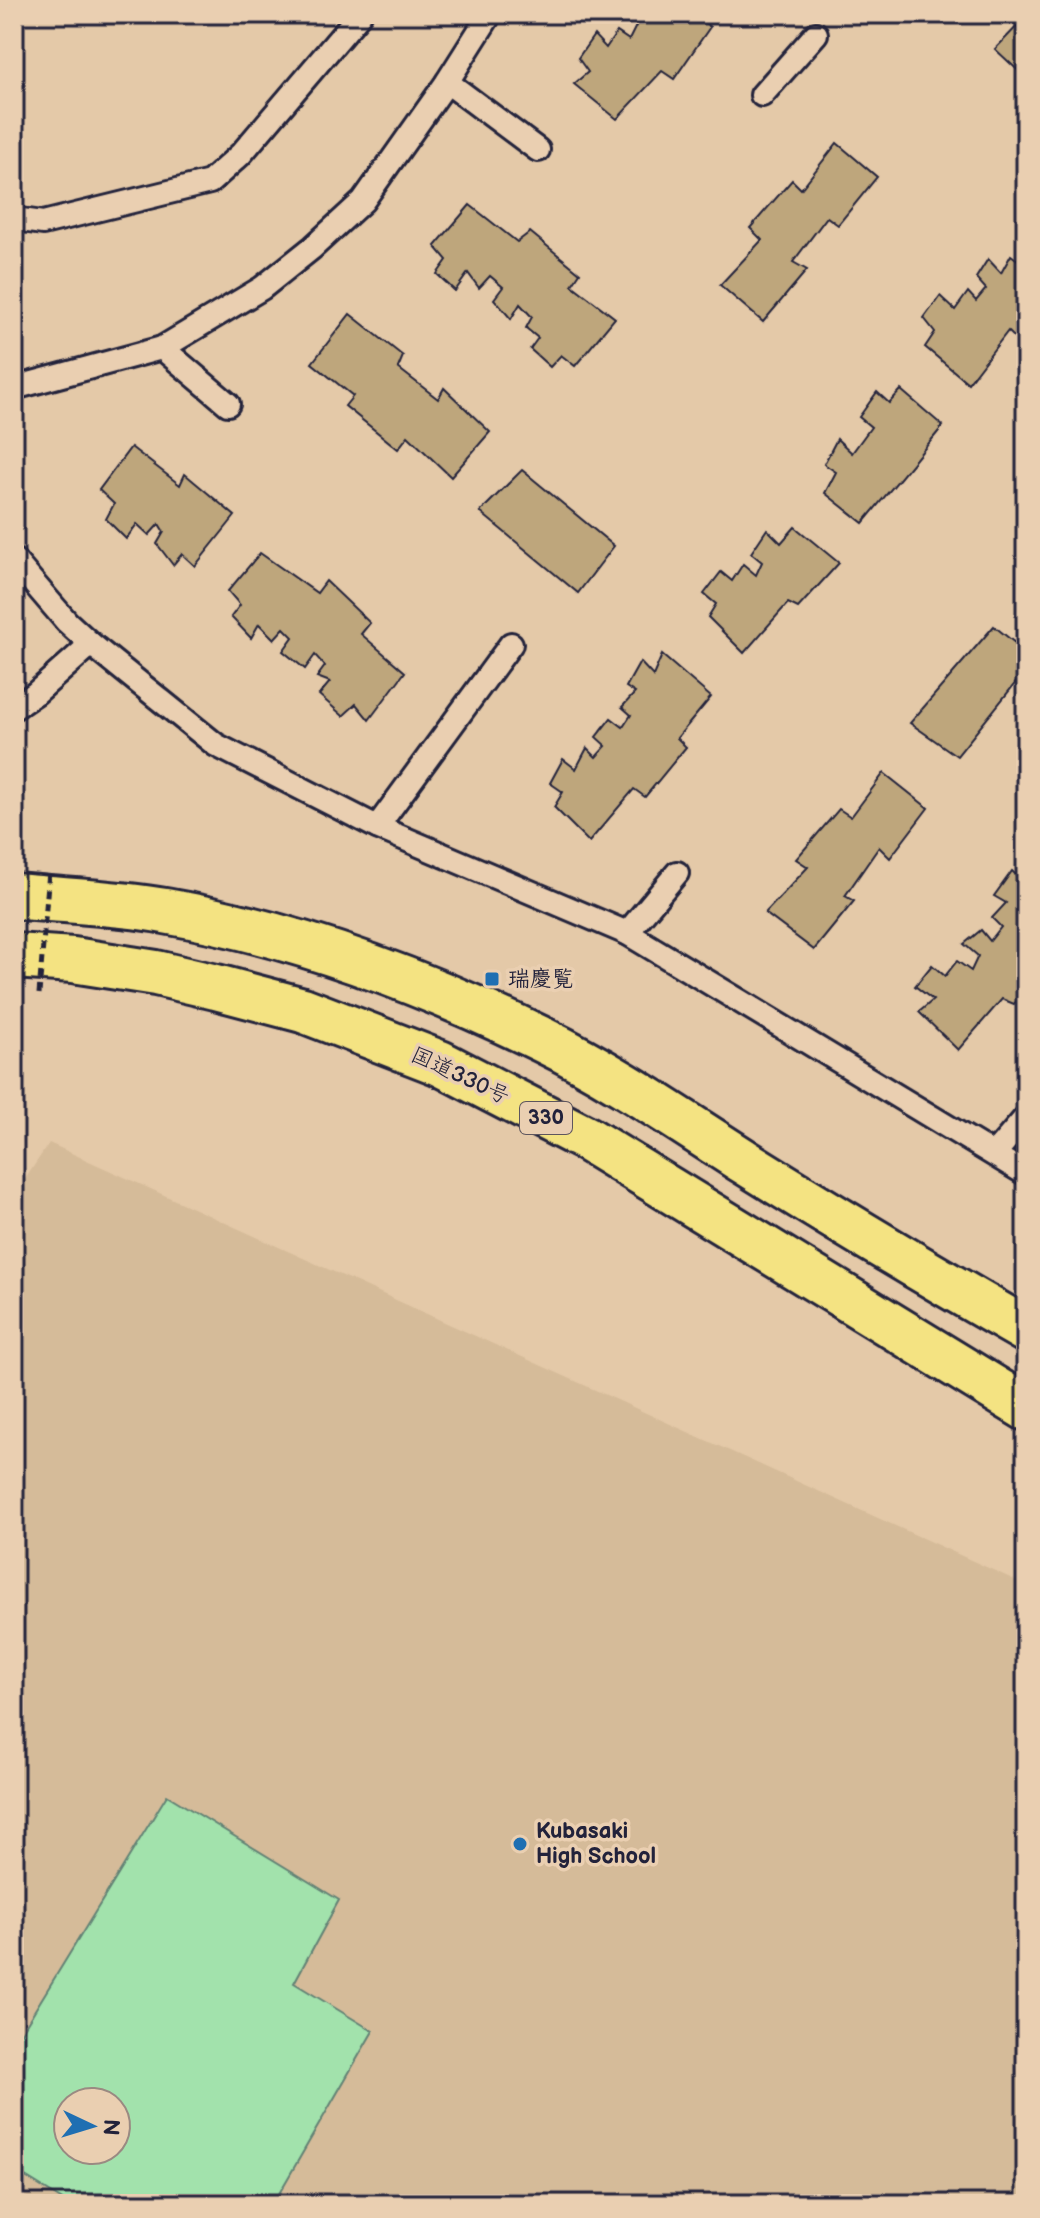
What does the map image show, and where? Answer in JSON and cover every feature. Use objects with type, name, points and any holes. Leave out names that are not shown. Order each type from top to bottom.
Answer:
[{"type":"highway","points":[[14,896],[163,910],[236,926],[313,949],[467,1006],[545,1041],[622,1084],[887,1251],[1026,1330]]},
{"type":"highway","name":"国道330号","points":[[14,956],[73,960],[156,973],[216,987],[303,1010],[440,1063],[587,1139],[1026,1408]]},
{"type":"lane","points":[[14,219],[43,223],[210,182],[241,154],[360,14]]},
{"type":"lane","points":[[14,388],[162,348],[262,288],[363,201],[447,82],[490,14]]},
{"type":"lane","points":[[762,95],[816,34]]},
{"type":"lane","points":[[447,82],[538,150]]},
{"type":"lane","points":[[162,348],[228,404]]},
{"type":"lane","points":[[14,560],[67,622],[91,644],[216,745],[377,827],[627,933],[1026,1174]]},
{"type":"lane","points":[[14,708],[36,693],[91,644]]},
{"type":"lane","points":[[377,827],[511,644]]},
{"type":"lane","points":[[627,933],[677,873]]},
{"type":"lane","points":[[995,1153],[1026,1117]]},
{"type":"path","points":[[39,994],[49,871]]},
{"type":"shaded area","name":"Kubasaki High School","points":[[49,1143],[1026,1585],[1026,2204],[35,2204],[14,2185],[14,1196]]},
{"type":"green space","points":[[167,1795],[339,1900],[294,1983],[373,2031],[273,2204],[69,2204],[14,2170],[14,2044]]},
{"type":"building","points":[[625,14],[695,14],[710,27],[674,79],[662,71],[617,119],[574,84],[588,72],[578,58],[594,35],[606,48],[617,32],[629,40],[636,26],[622,18]]},
{"type":"building","points":[[1026,17],[1026,78],[995,49]]},
{"type":"building","points":[[837,143],[877,177],[838,225],[827,217],[793,262],[807,270],[763,322],[720,285],[762,240],[750,228],[792,180],[801,189]]},
{"type":"building","points":[[470,205],[517,242],[530,232],[580,273],[572,285],[615,318],[575,366],[561,355],[550,367],[530,349],[538,338],[526,328],[532,317],[520,304],[511,319],[494,299],[503,287],[490,276],[479,288],[468,273],[455,291],[437,274],[447,260],[435,246]]},
{"type":"building","points":[[1011,255],[1026,266],[1026,332],[1019,342],[1008,331],[968,383],[925,347],[935,332],[924,318],[940,296],[955,310],[968,292],[976,301],[986,289],[976,278],[988,259],[1001,273]]},
{"type":"building","points":[[350,314],[403,356],[398,368],[438,399],[444,388],[490,432],[451,477],[408,436],[398,449],[345,406],[353,396],[312,363]]},
{"type":"building","points":[[901,390],[943,426],[863,523],[825,493],[836,472],[824,464],[837,439],[852,453],[871,427],[859,417],[877,392],[889,403]]},
{"type":"building","points":[[131,447],[180,485],[185,474],[235,516],[195,566],[182,554],[173,565],[157,544],[164,532],[159,524],[149,535],[137,524],[126,539],[106,519],[114,504],[99,490]]},
{"type":"building","points":[[522,470],[614,546],[578,593],[480,512]]},
{"type":"building","points":[[795,527],[839,563],[798,608],[788,603],[744,653],[708,617],[716,604],[704,594],[721,572],[732,581],[743,564],[756,575],[762,562],[751,553],[767,529],[781,543]]},
{"type":"building","points":[[260,553],[317,593],[326,581],[370,623],[361,634],[405,672],[369,720],[356,704],[343,716],[319,695],[330,682],[317,677],[325,666],[315,655],[305,669],[283,651],[293,637],[284,628],[274,639],[259,624],[251,638],[231,617],[240,605],[228,591]]},
{"type":"building","points":[[994,626],[1026,652],[1026,670],[957,756],[910,723]]},
{"type":"building","points":[[662,655],[711,697],[677,738],[686,747],[645,797],[634,789],[589,842],[554,807],[563,792],[550,783],[563,759],[576,769],[587,748],[596,757],[606,746],[596,737],[611,718],[623,727],[631,715],[622,707],[635,693],[626,687],[640,662],[653,676]]},
{"type":"building","points":[[884,773],[928,808],[890,858],[879,847],[845,896],[854,901],[814,950],[765,913],[808,867],[796,859],[839,809],[851,817]]},
{"type":"building","points":[[1012,871],[1026,884],[1026,989],[1014,1004],[1002,999],[958,1050],[919,1012],[933,1000],[915,986],[932,965],[945,976],[957,961],[971,971],[978,956],[964,944],[981,930],[990,941],[1001,927],[992,918],[1006,903],[994,896]]},
{"type":"place","name":"瑞慶覧","points":[[492,979]]},
{"type":"place","name":"Kubasaki High School","points":[[520,1844]]}]
